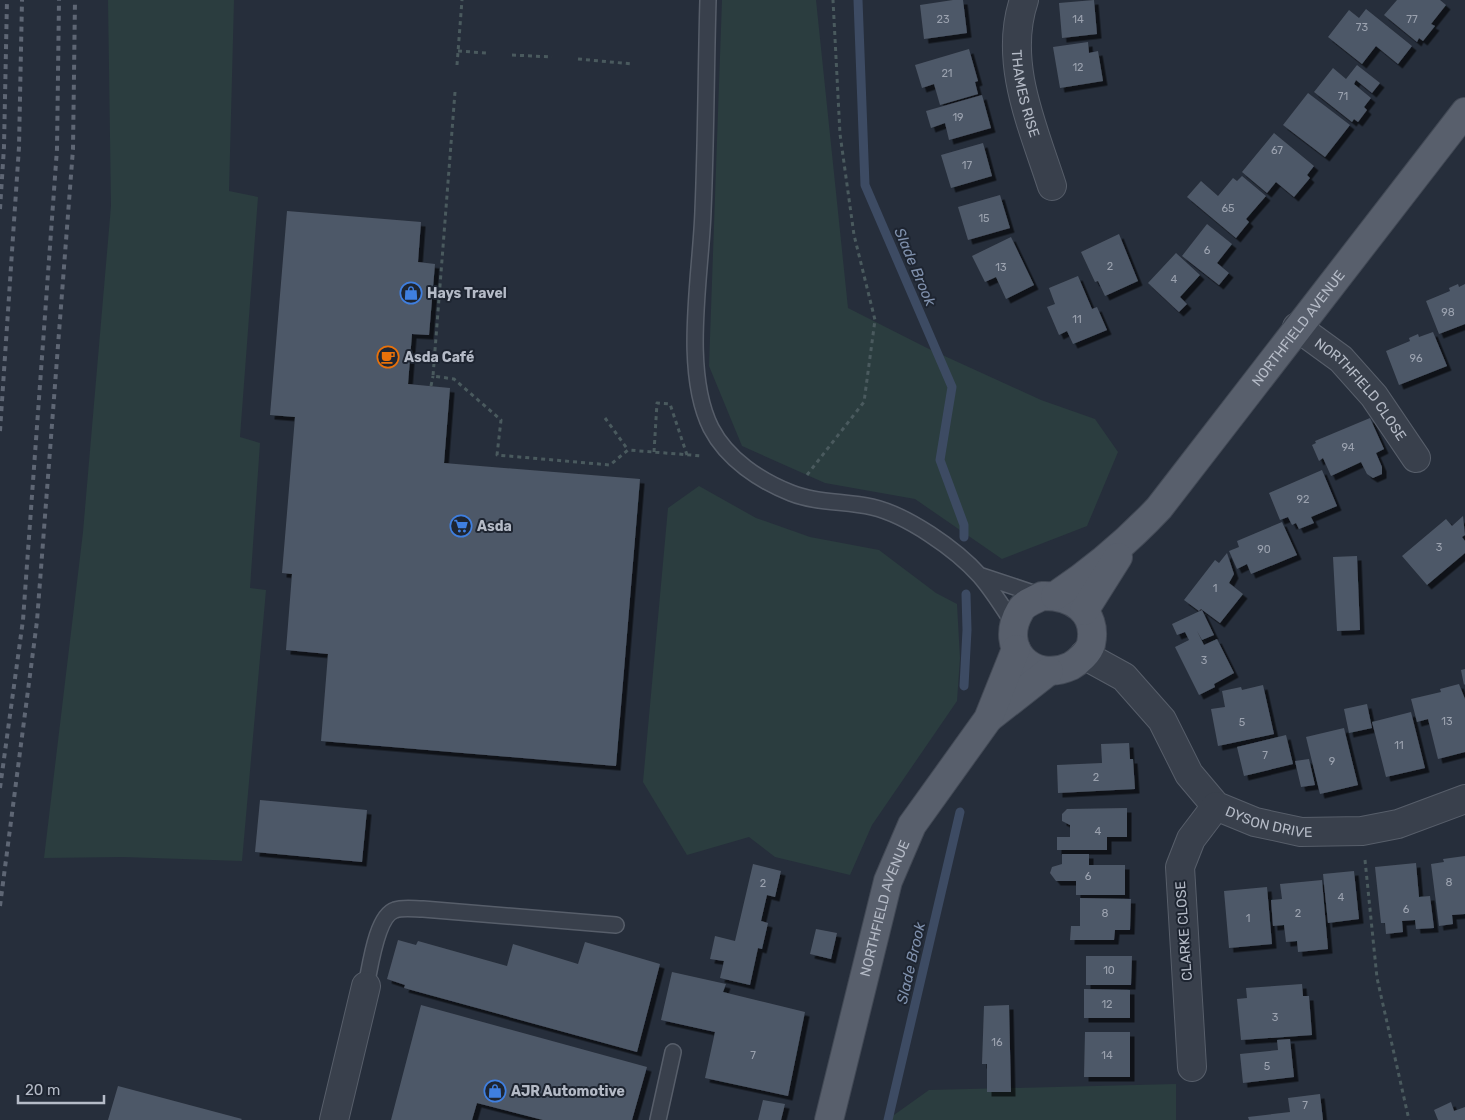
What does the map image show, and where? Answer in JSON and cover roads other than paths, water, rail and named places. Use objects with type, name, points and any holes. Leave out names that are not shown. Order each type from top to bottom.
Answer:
[{"type":"main road","name":"NORTHFIELD AVENUE","points":[[1048,596],[1087,574],[1128,541],[1159,508],[1465,112]]},
{"type":"main road","name":"NORTHFIELD AVENUE","points":[[1084,611],[1128,541]]},
{"type":"main road","points":[[1048,596],[1072,601],[1084,611],[1092,629],[1090,646],[1076,663],[1064,669],[1049,671],[1034,668],[1023,661],[1015,637],[1020,610],[1030,602],[1048,596]]},
{"type":"main road","name":"NORTHFIELD AVENUE","points":[[988,719],[1015,637]]},
{"type":"main road","name":"NORTHFIELD AVENUE","points":[[829,1120],[888,881],[912,825],[988,719],[1049,671]]},
{"type":"street","name":"THAMES RISE","points":[[1024,0],[1018,18],[1017,69],[1052,186]]},
{"type":"street","name":"NORTHFIELD CLOSE","points":[[1297,327],[1341,359],[1374,396],[1416,458]]},
{"type":"street","name":"DYSON DRIVE","points":[[1084,655],[1124,677],[1162,720],[1189,774],[1216,806],[1255,822],[1301,832],[1362,831],[1398,824],[1465,799]]},
{"type":"street","name":"CLARKE CLOSE","points":[[1192,1067],[1180,867],[1191,839],[1216,806]]},
{"type":"street","points":[[334,1120],[366,986]]},
{"type":"lane","points":[[708,0],[703,212],[695,343],[696,375],[710,427],[720,442],[752,474],[793,494],[872,507],[898,515],[924,530],[980,575],[1015,637]]},
{"type":"lane","points":[[980,575],[1048,596]]},
{"type":"lane","points":[[366,986],[373,950],[385,917],[395,910],[423,909],[616,925]]},
{"type":"lane","points":[[658,1120],[673,1052]]},
{"type":"waterway","name":"Slade Brook","points":[[858,0],[865,185],[952,387],[940,460],[964,525],[964,537]]},
{"type":"waterway","name":"Slade Brook","points":[[964,686],[967,630],[966,594]]},
{"type":"waterway","name":"Slade Brook","points":[[888,1120],[960,812]]},
{"type":"railway","points":[[0,209],[4,147],[7,0]]},
{"type":"railway","points":[[0,431],[19,147],[22,0]]},
{"type":"railway","points":[[0,788],[23,620],[57,149],[59,0]]},
{"type":"railway","points":[[0,906],[37,621],[73,149],[75,0]]},
{"type":"place","name":"Hays Travel","points":[[411,293]]},
{"type":"place","name":"Asda Café","points":[[388,357]]},
{"type":"place","name":"Asda","points":[[461,526]]},
{"type":"place","name":"AJR Automotive","points":[[495,1091]]}]
